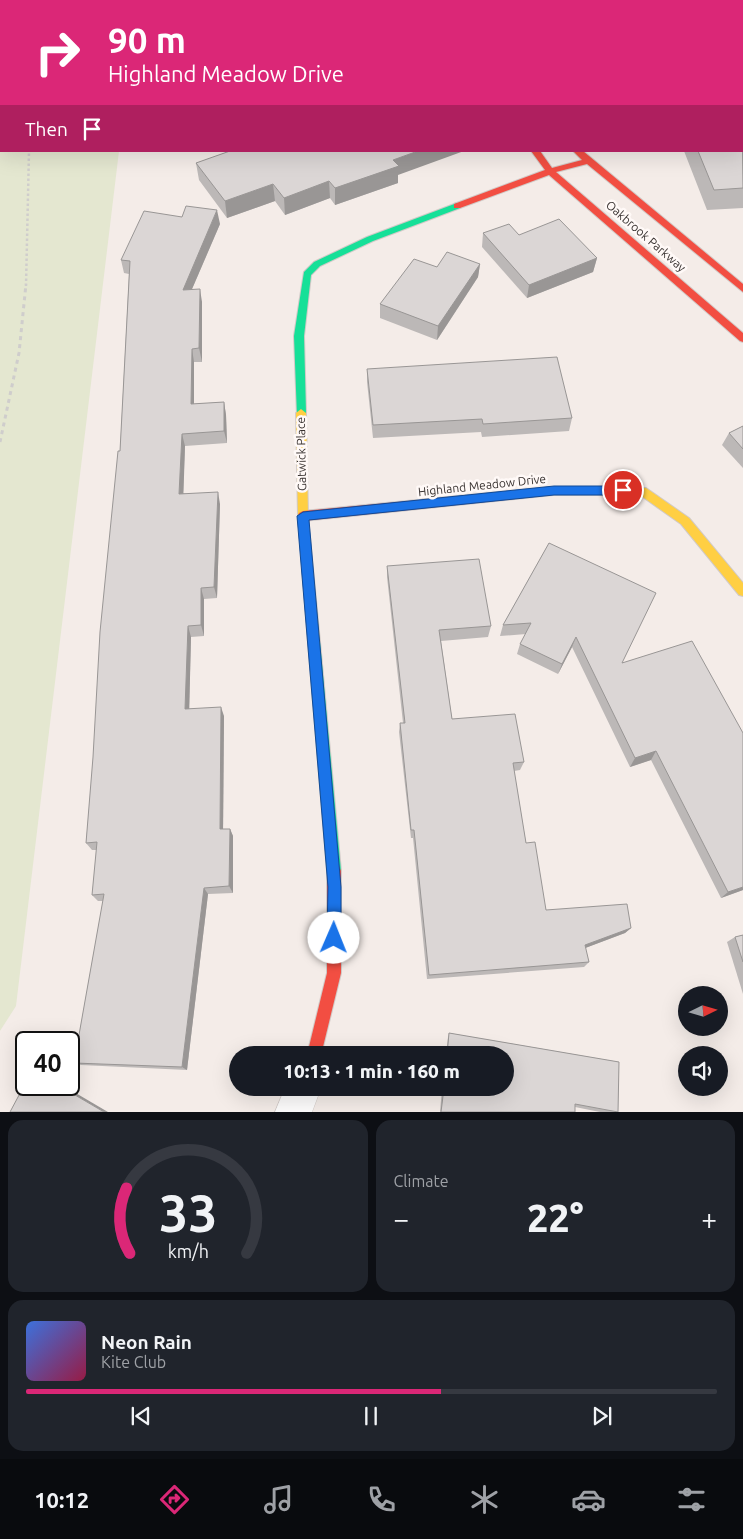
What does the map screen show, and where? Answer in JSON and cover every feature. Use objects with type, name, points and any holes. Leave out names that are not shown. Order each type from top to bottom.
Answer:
[{"type":"street","name":"Oakbrook Parkway","points":[[536,152],[550,171],[743,338]]},
{"type":"street","name":"Oakbrook Parkway","points":[[578,152],[743,288]]},
{"type":"street","name":"Gatwick Place","points":[[316,1046],[334,973],[335,887],[303,516],[299,336],[307,274],[317,264],[338,252],[550,171],[587,161]]},
{"type":"street","name":"Highland Meadow Drive","points":[[303,516],[554,491],[642,491],[685,521],[743,591]]},
{"type":"street","points":[[293,1112],[300,1096]]},
{"type":"path","points":[[0,442],[16,374],[24,320],[29,152]]},
{"type":"green space","points":[[0,152],[119,152],[16,1006],[0,1031]]},
{"type":"building","points":[[227,152],[415,152],[393,160],[399,166],[335,188],[329,181],[284,198],[273,184],[225,201],[196,163]]},
{"type":"building","points":[[698,152],[742,152],[743,188],[714,190]]},
{"type":"building","points":[[186,206],[217,210],[183,290],[200,289],[199,348],[192,349],[191,404],[224,402],[224,431],[182,434],[179,494],[218,492],[214,587],[201,588],[201,625],[188,626],[185,709],[221,707],[220,829],[230,829],[229,886],[204,888],[182,1067],[80,1063],[80,1031],[104,894],[92,895],[97,842],[86,843],[100,632],[118,451],[120,451],[130,261],[121,260],[144,211],[182,217]]},
{"type":"building","points":[[559,219],[597,258],[529,285],[483,233],[509,224],[519,235]]},
{"type":"building","points":[[447,252],[480,264],[438,326],[380,304],[414,259],[437,267]]},
{"type":"building","points":[[557,357],[572,418],[483,424],[482,419],[373,425],[367,369]]},
{"type":"building","points":[[743,426],[743,449],[729,433]]},
{"type":"building","points":[[549,543],[656,593],[622,663],[692,641],[743,733],[743,887],[728,892],[656,751],[635,758],[576,637],[562,664],[520,644],[531,623],[503,625]]},
{"type":"building","points":[[479,559],[491,626],[439,630],[452,719],[515,714],[524,762],[513,763],[526,843],[535,842],[546,910],[627,904],[631,928],[585,945],[589,962],[429,975],[414,830],[411,830],[400,723],[405,723],[387,566]]},
{"type":"building","points":[[743,935],[743,962],[735,937]]},
{"type":"building","points":[[449,1033],[619,1062],[618,1112],[575,1104],[575,1112],[441,1112],[443,1096],[514,1096],[514,1046],[448,1046]]},
{"type":"building","points":[[19,1096],[77,1096],[104,1112],[10,1112]]},
{"type":"traffic: fast","points":[[301,413],[299,336],[307,274],[317,264],[370,239],[457,206]]},
{"type":"traffic: fast","points":[[314,642],[334,871]]},
{"type":"traffic: slow","points":[[301,413],[303,516],[314,642]]},
{"type":"traffic: slow","points":[[553,491],[642,491],[685,521],[743,591]]},
{"type":"traffic: jam","points":[[536,152],[550,171],[743,338]]},
{"type":"traffic: jam","points":[[578,152],[743,289]]},
{"type":"traffic: jam","points":[[457,206],[550,171],[587,161]]},
{"type":"traffic: jam","points":[[303,516],[553,491]]},
{"type":"traffic: jam","points":[[316,1046],[334,973],[334,871]]},
{"type":"route","points":[[334,938],[335,887],[303,516],[554,491],[623,490]]}]
